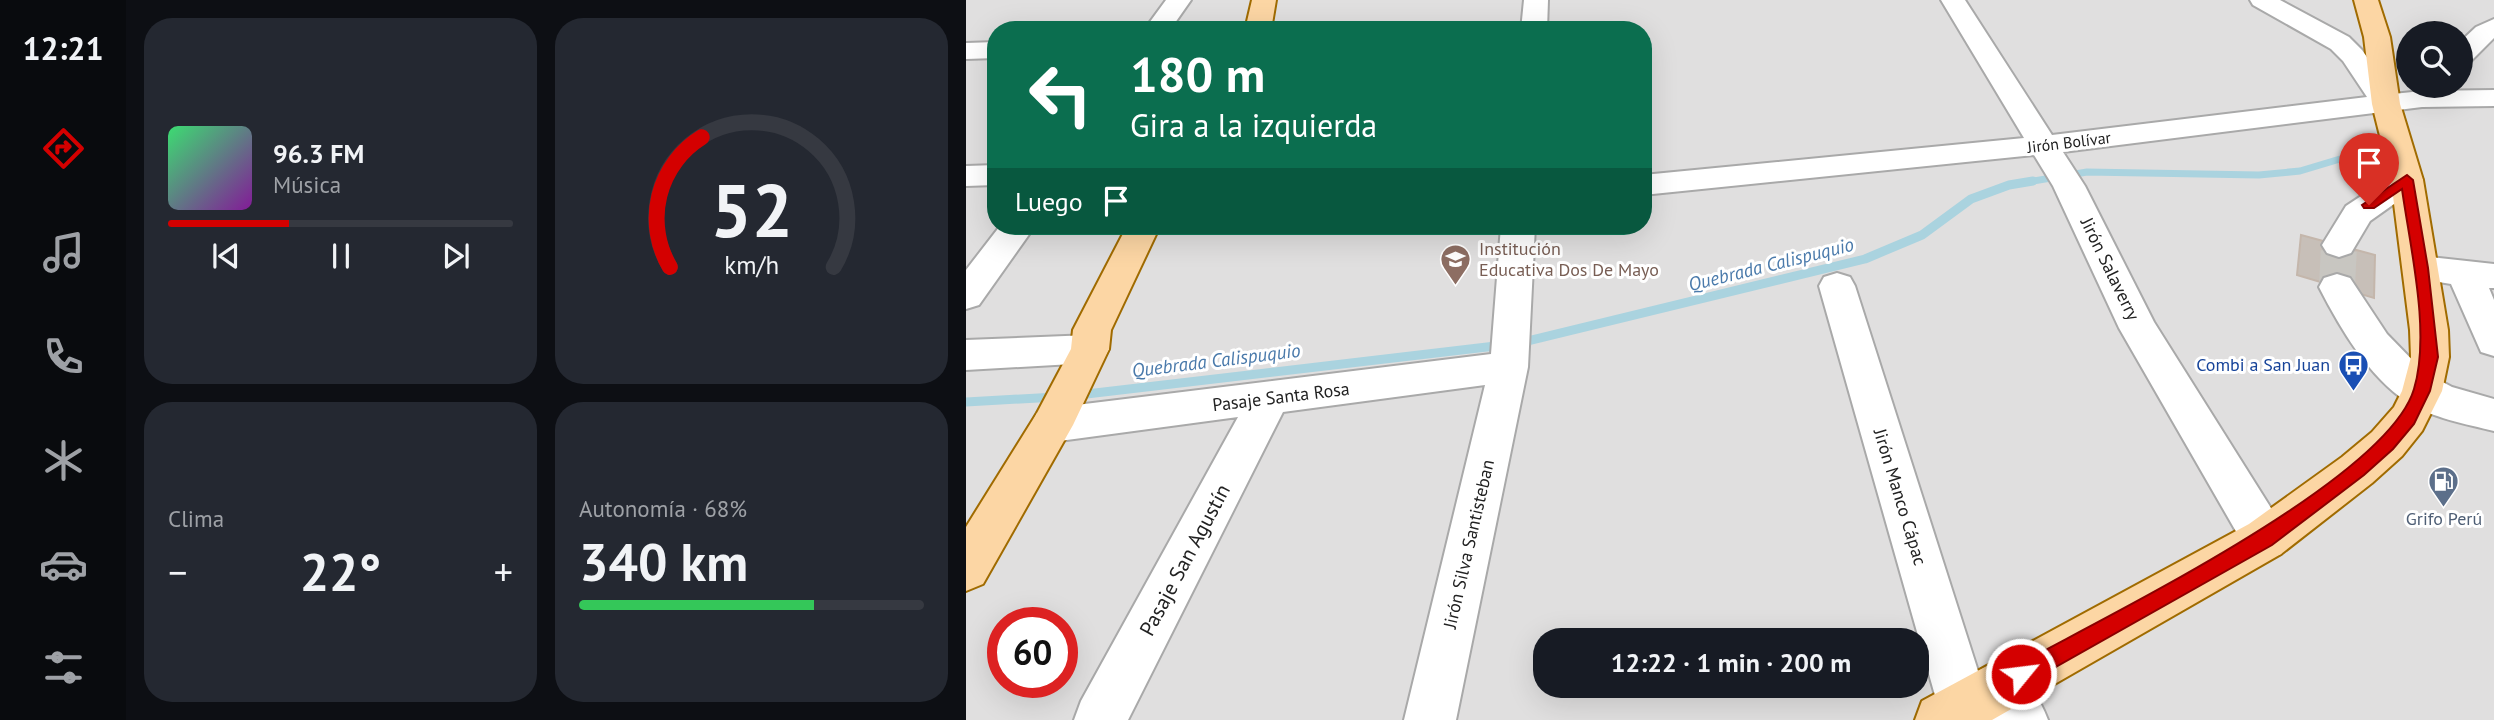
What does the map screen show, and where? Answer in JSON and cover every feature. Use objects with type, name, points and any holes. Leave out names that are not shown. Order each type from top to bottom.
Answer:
[{"type":"main road","points":[[1238,21],[1241,0]]},
{"type":"main road","points":[[1260,21],[1264,0]]},
{"type":"main road","points":[[2366,0],[2377,37],[2396,67]]},
{"type":"main road","points":[[1978,711],[2266,539],[2357,470],[2387,444],[2408,419],[2422,391],[2430,357],[2421,268],[2407,180],[2414,98]]},
{"type":"main road","points":[[966,569],[1060,409],[1090,349],[1093,330],[1139,235]]},
{"type":"main road","points":[[1090,349],[1118,327],[1164,235]]},
{"type":"street","points":[[1164,21],[1179,0]]},
{"type":"street","points":[[1535,21],[1536,0]]},
{"type":"street","name":"Jirón Salaverry","points":[[1953,0],[2057,165],[2138,328],[2266,539]]},
{"type":"street","points":[[2262,0],[2340,43],[2353,56],[2396,84]]},
{"type":"street","points":[[2473,44],[2494,27]]},
{"type":"street","name":"Jirón Bolívar","points":[[2473,97],[2494,98]]},
{"type":"street","name":"Jirón Bolívar","points":[[1652,185],[2057,165],[2404,98]]},
{"type":"street","points":[[966,176],[987,175]]},
{"type":"street","points":[[2339,245],[2358,214],[2407,180]]},
{"type":"street","points":[[966,296],[1011,235]]},
{"type":"street","name":"Jirón Silva Santisteban","points":[[1430,720],[1510,352],[1517,235]]},
{"type":"street","points":[[2421,268],[2479,275],[2494,342]]},
{"type":"street","name":"Jirón Manco Cápac","points":[[1837,286],[1978,711]]},
{"type":"street","points":[[2337,287],[2343,302],[2365,332],[2388,360],[2422,391],[2494,415]]},
{"type":"street","points":[[966,355],[1090,349]]},
{"type":"street","name":"Pasaje Santa Rosa","points":[[1060,409],[1269,400],[1510,352]]},
{"type":"street","name":"Pasaje San Agustín","points":[[1100,720],[1269,400]]},
{"type":"shaded area","points":[[966,0],[2494,0],[2494,720],[966,720]]},
{"type":"building","points":[[2301,235],[2375,255],[2374,298],[2297,275]]},
{"type":"waterway","name":"Quebrada Calispuquio","points":[[2022,183],[2087,172],[2259,175],[2300,171],[2360,153]]},
{"type":"waterway","name":"Quebrada Calispuquio","points":[[1519,343],[1865,259],[1922,235],[1971,199],[2009,185],[2033,181]]},
{"type":"waterway","name":"Quebrada Calispuquio","points":[[1078,395],[1504,345]]},
{"type":"waterway","name":"Quebrada Calispuquio","points":[[966,402],[1056,397]]},
{"type":"tunnel","points":[[2337,287],[2339,245]]},
{"type":"place","name":"Institución Educativa Dos De Mayo","points":[[1456,286]]},
{"type":"place","name":"Combi a San Juan","points":[[2353,392]]},
{"type":"place","name":"Grifo Perú","points":[[2444,508]]},
{"type":"route","points":[[2021,674],[2266,539],[2357,470],[2387,444],[2408,419],[2422,391],[2430,357],[2421,268],[2407,180],[2369,205]]}]
